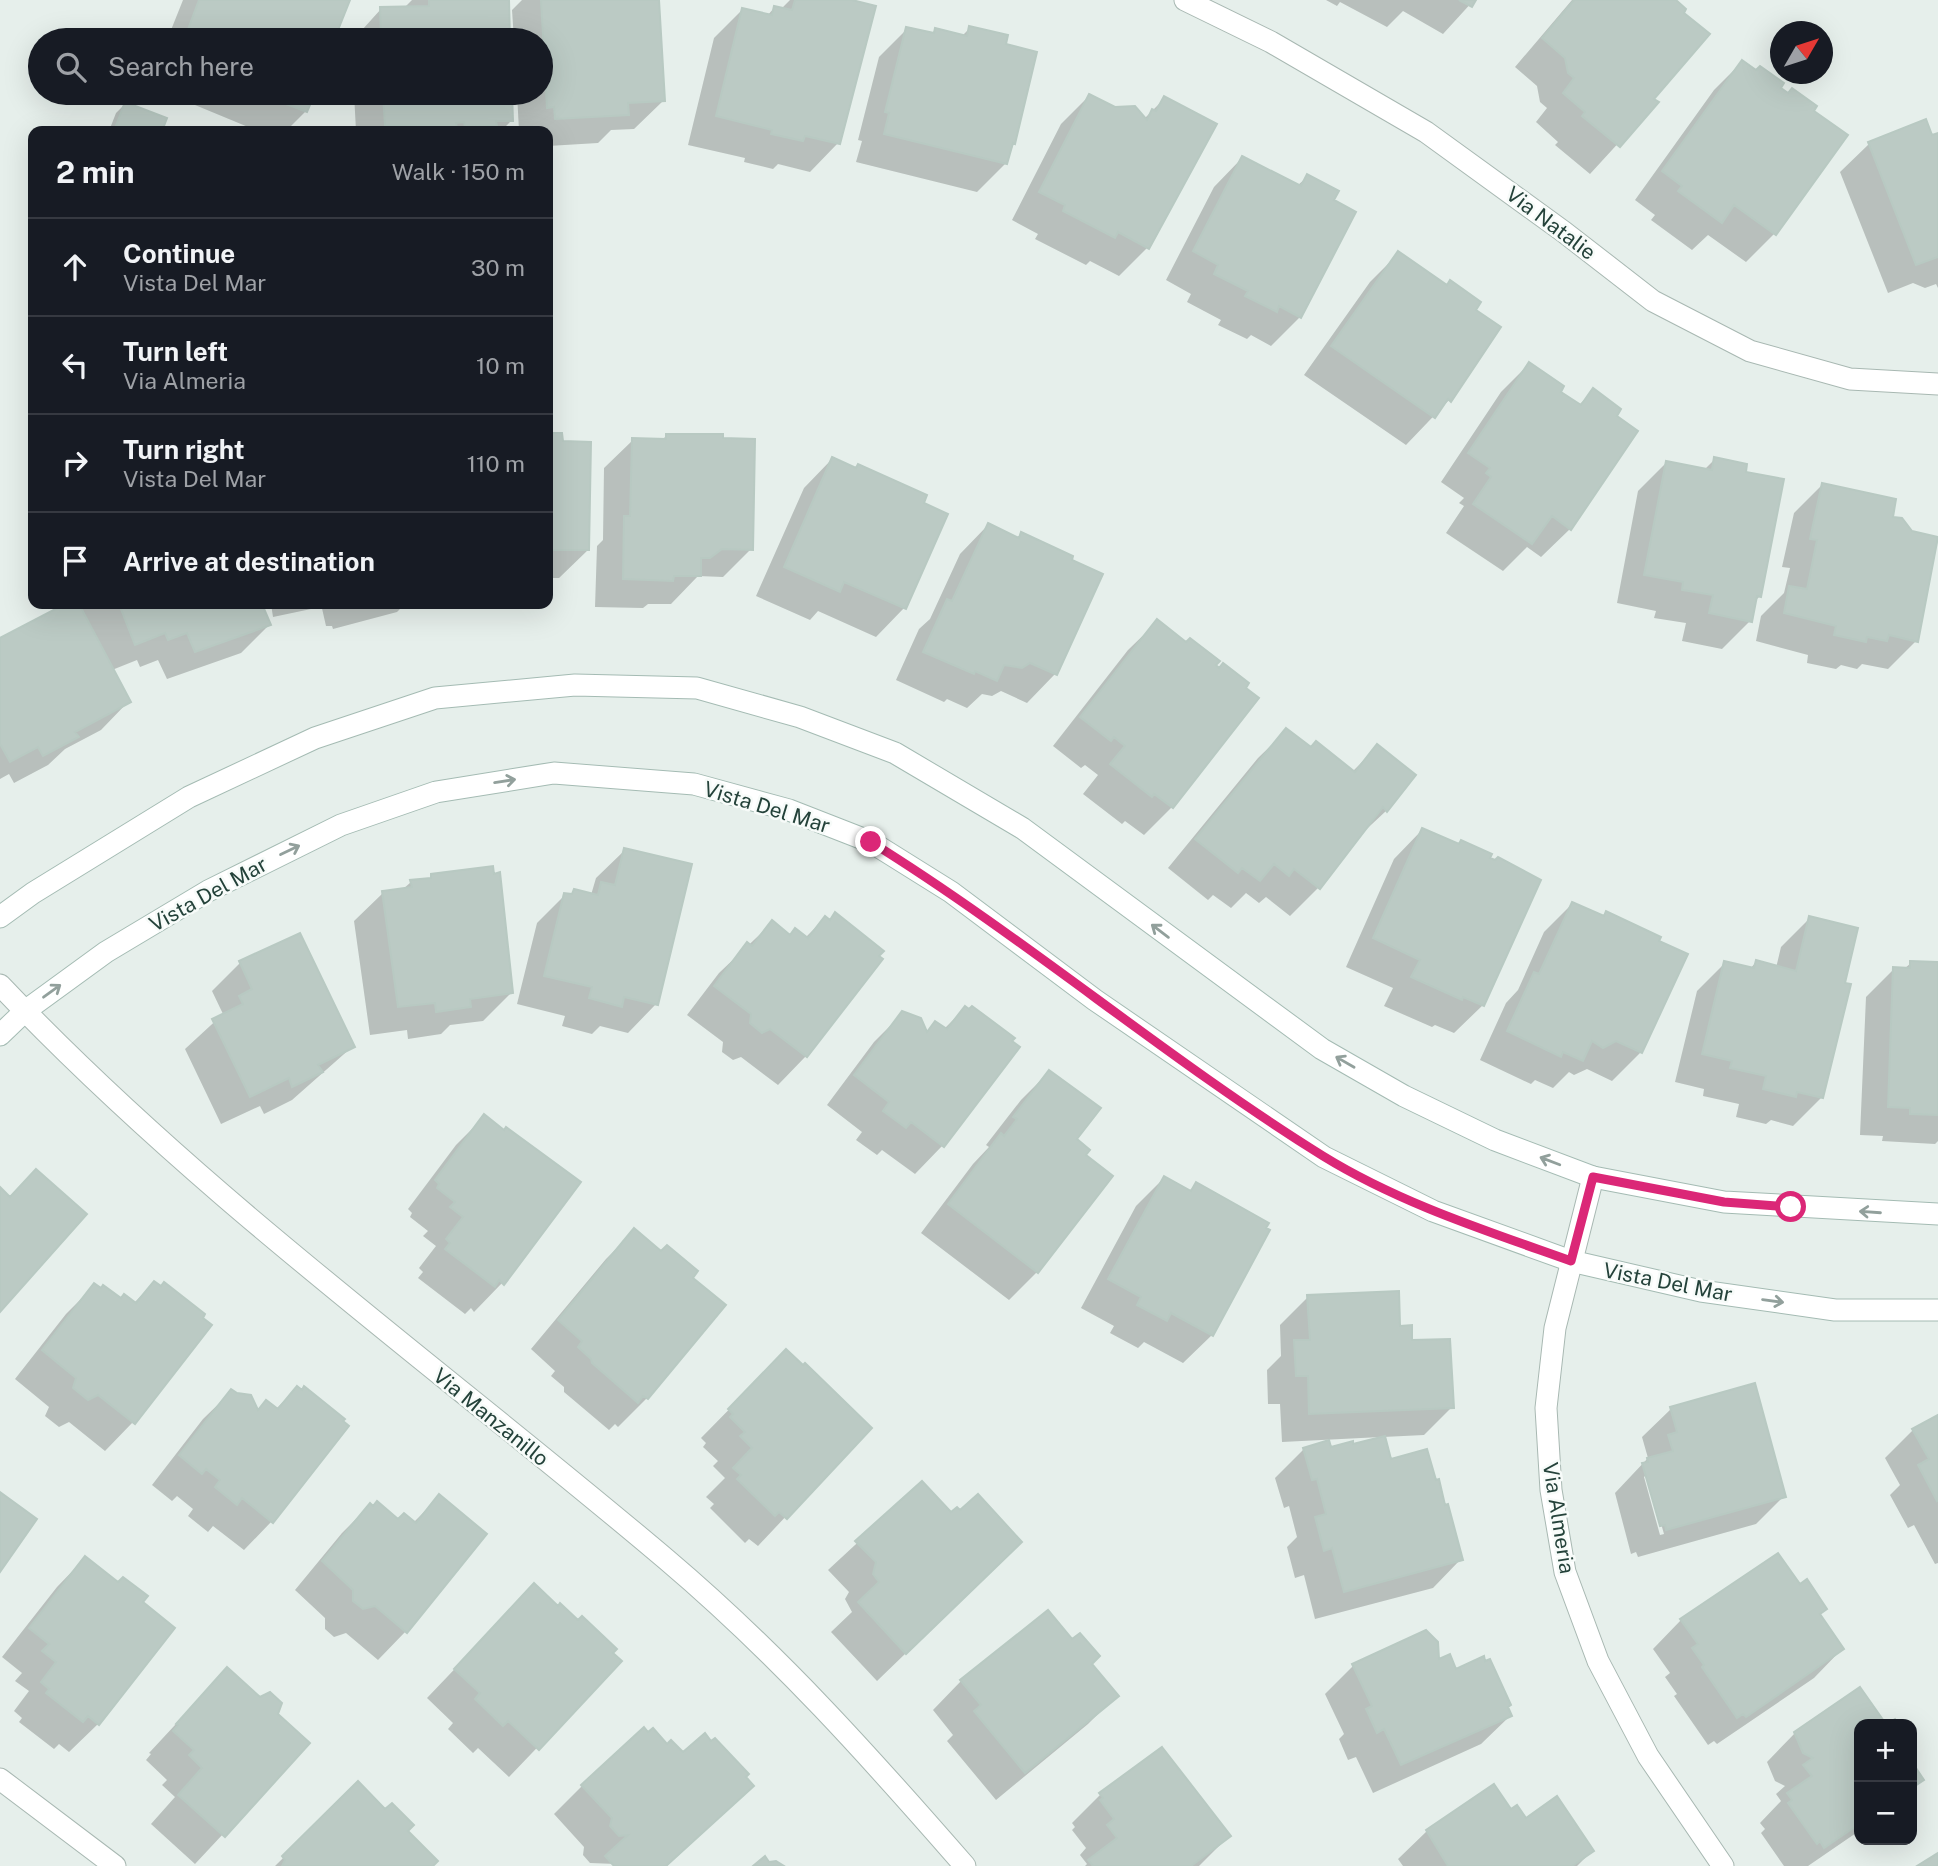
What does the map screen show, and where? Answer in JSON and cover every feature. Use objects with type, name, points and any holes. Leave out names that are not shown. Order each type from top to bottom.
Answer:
[{"type":"street","name":"Via Natalie","points":[[1185,0],[1272,42],[1426,132],[1564,232],[1653,301],[1750,351],[1850,379],[1938,384]]},
{"type":"street","points":[[0,917],[33,893],[189,797],[315,738],[435,698],[575,685],[697,688],[800,717],[895,753],[1022,828],[1322,1049],[1404,1096],[1495,1140],[1593,1177],[1724,1202],[1938,1214]]},
{"type":"street","name":"Vista Del Mar","points":[[0,1035],[25,1011],[106,952],[208,891],[341,825],[424,796],[554,773],[694,784],[789,810],[871,842],[951,892],[1095,1000],[1324,1157],[1433,1211],[1571,1261],[1701,1291],[1835,1310],[1938,1310]]},
{"type":"street","name":"Via Manzanillo","points":[[0,985],[126,1109],[240,1212],[668,1561],[842,1725],[965,1866]]},
{"type":"street","name":"Via Almeria","points":[[1593,1177],[1555,1328],[1546,1408],[1551,1490],[1565,1572],[1598,1661],[1648,1756],[1723,1866]]},
{"type":"street","points":[[0,1779],[116,1866]]},
{"type":"building","points":[[199,0],[350,0],[339,28],[188,28]]},
{"type":"building","points":[[429,0],[509,0],[510,28],[381,28],[380,7],[429,6]]},
{"type":"building","points":[[541,0],[659,0],[665,101],[628,103],[629,115],[555,119],[554,107],[547,108],[547,105],[553,105],[553,28],[543,28]]},
{"type":"building","points":[[795,0],[852,0],[876,6],[840,144],[805,136],[803,141],[771,134],[772,130],[716,116],[742,8],[772,15],[774,6],[792,10]]},
{"type":"building","points":[[1459,0],[1476,0],[1472,7]]},
{"type":"building","points":[[1574,0],[1676,0],[1686,9],[1684,13],[1710,34],[1654,99],[1659,102],[1620,147],[1582,116],[1585,112],[1563,93],[1574,78],[1568,73],[1565,58],[1542,38]]},
{"type":"building","points":[[969,26],[1008,35],[1006,44],[1037,52],[1015,144],[1013,143],[1007,164],[884,134],[889,113],[885,112],[906,27],[934,33],[935,28],[967,36]]},
{"type":"building","points":[[1742,60],[1756,70],[1760,66],[1770,73],[1770,84],[1783,84],[1781,88],[1788,93],[1792,88],[1817,106],[1814,111],[1848,135],[1776,235],[1734,205],[1722,223],[1678,191],[1682,186],[1662,171]]},
{"type":"building","points":[[1089,94],[1115,107],[1135,106],[1147,120],[1152,109],[1156,111],[1164,96],[1217,124],[1149,249],[1118,232],[1115,238],[1063,211],[1065,205],[1039,192]]},
{"type":"building","points":[[124,105],[133,105],[167,118],[164,126],[116,126]]},
{"type":"building","points":[[289,105],[310,105],[307,112]]},
{"type":"building","points":[[384,105],[512,105],[513,121],[496,121],[497,126],[465,126],[464,122],[456,123],[457,126],[385,126]]},
{"type":"building","points":[[1926,119],[1932,135],[1938,133],[1938,257],[1916,265],[1868,142]]},
{"type":"building","points":[[1242,156],[1301,186],[1307,174],[1339,191],[1334,200],[1356,212],[1301,318],[1279,306],[1277,312],[1245,296],[1248,291],[1214,274],[1218,265],[1193,251]]},
{"type":"building","points":[[1398,251],[1447,285],[1450,280],[1481,302],[1476,310],[1501,327],[1451,402],[1448,399],[1435,418],[1331,346]]},
{"type":"building","points":[[1529,362],[1564,386],[1561,392],[1581,405],[1593,388],[1621,409],[1617,416],[1638,431],[1571,530],[1552,516],[1532,544],[1473,504],[1491,477],[1486,473],[1490,468],[1468,453]]},
{"type":"building","points":[[553,433],[562,433],[563,441],[591,442],[589,550],[553,550]]},
{"type":"building","points":[[666,434],[723,434],[723,438],[755,439],[753,550],[722,549],[710,558],[701,558],[701,576],[674,576],[673,581],[623,579],[624,516],[630,516],[632,438],[666,439]]},
{"type":"building","points":[[832,457],[856,468],[858,464],[927,495],[924,503],[948,514],[906,609],[844,582],[840,592],[784,567]]},
{"type":"building","points":[[1714,457],[1747,464],[1746,472],[1784,479],[1761,597],[1757,596],[1752,622],[1709,613],[1713,595],[1682,590],[1683,582],[1644,575],[1666,461],[1712,470]]},
{"type":"building","points":[[1822,483],[1896,499],[1893,517],[1902,518],[1912,531],[1938,537],[1918,642],[1889,635],[1887,641],[1867,637],[1866,642],[1834,635],[1836,626],[1784,613],[1789,586],[1807,589],[1817,540],[1810,539]]},
{"type":"building","points":[[988,523],[1019,538],[1021,532],[1073,556],[1072,560],[1103,574],[1057,675],[1030,663],[1022,668],[1004,665],[997,681],[923,652],[947,599],[952,601]]},
{"type":"building","points":[[55,609],[82,609],[131,702],[75,732],[79,737],[43,756],[38,747],[10,762],[0,744],[0,638]]},
{"type":"building","points":[[121,609],[264,609],[271,625],[195,652],[187,633],[168,640],[165,633],[135,645]]},
{"type":"building","points":[[1157,619],[1186,642],[1190,638],[1220,661],[1216,665],[1219,668],[1223,663],[1249,683],[1246,688],[1259,698],[1173,808],[1154,794],[1152,797],[1110,764],[1125,746],[1114,737],[1111,741],[1080,717]]},
{"type":"building","points":[[1286,728],[1311,747],[1316,741],[1355,772],[1377,744],[1416,775],[1387,812],[1383,807],[1320,889],[1294,869],[1289,876],[1274,864],[1260,881],[1242,868],[1238,873],[1195,839]]},
{"type":"building","points":[[1422,828],[1459,844],[1461,840],[1492,854],[1490,858],[1495,860],[1498,857],[1541,880],[1484,1006],[1463,997],[1462,1000],[1411,977],[1420,960],[1373,938]]},
{"type":"building","points":[[624,848],[692,864],[658,1005],[624,997],[622,1007],[589,998],[592,987],[544,976],[564,893],[572,894],[574,889],[598,895],[601,882],[615,885]]},
{"type":"building","points":[[493,866],[494,874],[500,872],[513,993],[470,999],[471,1007],[436,1012],[435,1003],[398,1007],[382,891],[412,887],[410,880],[431,878],[431,874]]},
{"type":"building","points":[[1572,902],[1604,916],[1606,911],[1661,937],[1659,941],[1688,954],[1642,1053],[1616,1041],[1603,1048],[1592,1041],[1583,1061],[1563,1052],[1561,1057],[1507,1031],[1534,972],[1539,974]]},
{"type":"building","points":[[835,912],[884,951],[879,956],[883,959],[807,1057],[770,1029],[762,1033],[750,1023],[751,1014],[714,986],[747,942],[752,946],[772,920],[790,935],[795,928],[808,938],[825,916],[830,920]]},
{"type":"building","points":[[1809,916],[1858,928],[1845,983],[1851,984],[1823,1098],[1797,1092],[1796,1097],[1763,1089],[1766,1076],[1730,1068],[1732,1061],[1702,1054],[1724,961],[1754,968],[1756,960],[1796,971]]},
{"type":"building","points":[[300,933],[355,1047],[318,1065],[323,1072],[292,1087],[289,1078],[250,1097],[212,1019],[243,1004],[239,996],[252,989],[239,961]]},
{"type":"building","points":[[1910,961],[1938,962],[1938,1115],[1910,1114],[1910,1108],[1888,1107],[1893,967],[1910,968]]},
{"type":"building","points":[[965,1006],[969,1009],[972,1006],[1015,1038],[1012,1041],[1020,1047],[944,1147],[911,1122],[906,1128],[883,1111],[889,1102],[854,1075],[902,1011],[921,1018],[927,1032],[935,1021],[947,1029]]},
{"type":"building","points":[[1049,1070],[1101,1108],[1077,1139],[1090,1150],[1086,1155],[1113,1176],[1038,1273],[948,1204],[1001,1133],[1004,1136],[1017,1119],[1013,1117]]},
{"type":"building","points":[[484,1114],[581,1182],[504,1285],[499,1280],[495,1287],[445,1249],[450,1243],[446,1239],[463,1217],[450,1207],[455,1202],[437,1188],[439,1184],[435,1180]]},
{"type":"building","points":[[36,1169],[87,1214],[0,1312],[0,1187],[10,1197]]},
{"type":"building","points":[[1164,1176],[1191,1191],[1196,1182],[1269,1223],[1266,1228],[1270,1230],[1213,1336],[1171,1313],[1167,1321],[1137,1305],[1141,1297],[1108,1279]]},
{"type":"building","points":[[634,1228],[661,1251],[667,1245],[698,1271],[693,1278],[726,1305],[648,1399],[643,1396],[638,1403],[592,1363],[578,1347],[582,1341],[558,1320]]},
{"type":"building","points":[[154,1281],[161,1286],[164,1282],[205,1314],[203,1318],[212,1325],[135,1424],[98,1395],[88,1400],[73,1388],[76,1378],[42,1350],[94,1283],[101,1288],[103,1285],[121,1298],[124,1294],[136,1303]]},
{"type":"building","points":[[1399,1291],[1400,1326],[1412,1325],[1412,1340],[1450,1339],[1454,1408],[1309,1414],[1308,1376],[1296,1376],[1294,1340],[1310,1340],[1307,1295]]},
{"type":"building","points":[[786,1349],[803,1365],[805,1363],[872,1428],[787,1519],[779,1512],[775,1516],[737,1479],[741,1475],[733,1468],[752,1448],[740,1436],[745,1432],[730,1417],[733,1414],[728,1409]]},
{"type":"building","points":[[1755,1383],[1786,1497],[1666,1530],[1665,1525],[1660,1526],[1642,1463],[1648,1462],[1647,1458],[1673,1451],[1668,1435],[1677,1432],[1670,1407]]},
{"type":"building","points":[[297,1386],[302,1390],[304,1386],[345,1419],[343,1421],[349,1426],[273,1523],[242,1498],[237,1505],[215,1487],[220,1480],[206,1469],[202,1474],[179,1455],[231,1389],[237,1393],[251,1395],[258,1410],[266,1400],[278,1409]]},
{"type":"building","points":[[1938,1415],[1937,1501],[1918,1465],[1929,1459],[1912,1429]]},
{"type":"building","points":[[1385,1436],[1391,1459],[1427,1449],[1436,1480],[1439,1479],[1445,1505],[1448,1504],[1463,1560],[1344,1592],[1332,1548],[1324,1551],[1315,1517],[1326,1514],[1317,1479],[1312,1480],[1303,1448],[1329,1440],[1331,1447]]},
{"type":"building","points":[[922,1481],[951,1512],[957,1507],[960,1510],[978,1494],[1022,1542],[906,1654],[858,1602],[879,1582],[873,1574],[876,1562],[855,1541]]},
{"type":"building","points":[[0,1492],[37,1519],[0,1572]]},
{"type":"building","points":[[439,1494],[487,1534],[407,1633],[375,1606],[363,1609],[353,1601],[353,1590],[322,1561],[370,1503],[373,1506],[377,1501],[398,1519],[404,1513],[416,1523]]},
{"type":"building","points":[[1778,1553],[1800,1584],[1807,1579],[1827,1609],[1820,1614],[1844,1649],[1746,1717],[1743,1714],[1737,1718],[1702,1667],[1704,1665],[1692,1648],[1698,1644],[1680,1619]]},
{"type":"building","points":[[85,1556],[118,1582],[123,1577],[148,1596],[143,1602],[175,1628],[99,1725],[88,1716],[83,1722],[46,1693],[49,1689],[41,1682],[56,1662],[42,1651],[49,1644],[29,1628]]},
{"type":"building","points":[[534,1583],[558,1606],[560,1603],[578,1620],[582,1616],[617,1649],[613,1653],[622,1661],[539,1750],[508,1721],[503,1726],[475,1699],[480,1693],[454,1669]]},
{"type":"building","points":[[1048,1610],[1072,1639],[1080,1633],[1100,1656],[1092,1664],[1119,1696],[1025,1773],[974,1711],[981,1705],[960,1680]]},
{"type":"building","points":[[1426,1630],[1438,1642],[1439,1659],[1450,1654],[1456,1669],[1484,1656],[1485,1661],[1490,1659],[1511,1705],[1508,1707],[1512,1716],[1401,1765],[1384,1729],[1377,1733],[1366,1709],[1372,1706],[1352,1664]]},
{"type":"building","points":[[227,1667],[260,1697],[270,1692],[282,1703],[278,1714],[310,1743],[225,1837],[178,1795],[202,1768],[189,1755],[194,1750],[173,1731],[178,1725],[176,1724]]},
{"type":"building","points":[[1860,1687],[1882,1719],[1854,1719],[1854,1827],[1824,1848],[1820,1841],[1817,1844],[1788,1803],[1792,1800],[1787,1793],[1812,1776],[1803,1765],[1813,1758],[1803,1753],[1794,1732]]},
{"type":"building","points":[[644,1727],[648,1732],[653,1728],[667,1744],[671,1740],[683,1752],[705,1733],[711,1741],[715,1738],[749,1774],[746,1777],[754,1786],[666,1866],[614,1866],[605,1856],[628,1835],[619,1836],[610,1826],[612,1818],[581,1785]]},
{"type":"building","points":[[1162,1747],[1231,1836],[1191,1866],[1093,1866],[1088,1860],[1117,1838],[1107,1825],[1114,1819],[1100,1800],[1103,1798],[1099,1793]]},
{"type":"building","points":[[1917,1770],[1924,1780],[1917,1785]]},
{"type":"building","points":[[358,1781],[385,1809],[392,1803],[414,1825],[408,1831],[438,1861],[433,1866],[282,1866],[285,1860],[282,1856]]},
{"type":"building","points":[[1494,1784],[1511,1809],[1517,1805],[1526,1818],[1557,1796],[1594,1851],[1572,1866],[1448,1866],[1426,1830]]},
{"type":"building","points":[[1938,1853],[1938,1866],[1917,1866]]},
{"type":"building","points":[[765,1856],[769,1862],[776,1861],[784,1866],[753,1866]]},
{"type":"route","points":[[871,842],[951,892],[1095,1000],[1324,1157],[1433,1211],[1571,1261],[1593,1177],[1724,1202],[1791,1207]]}]
